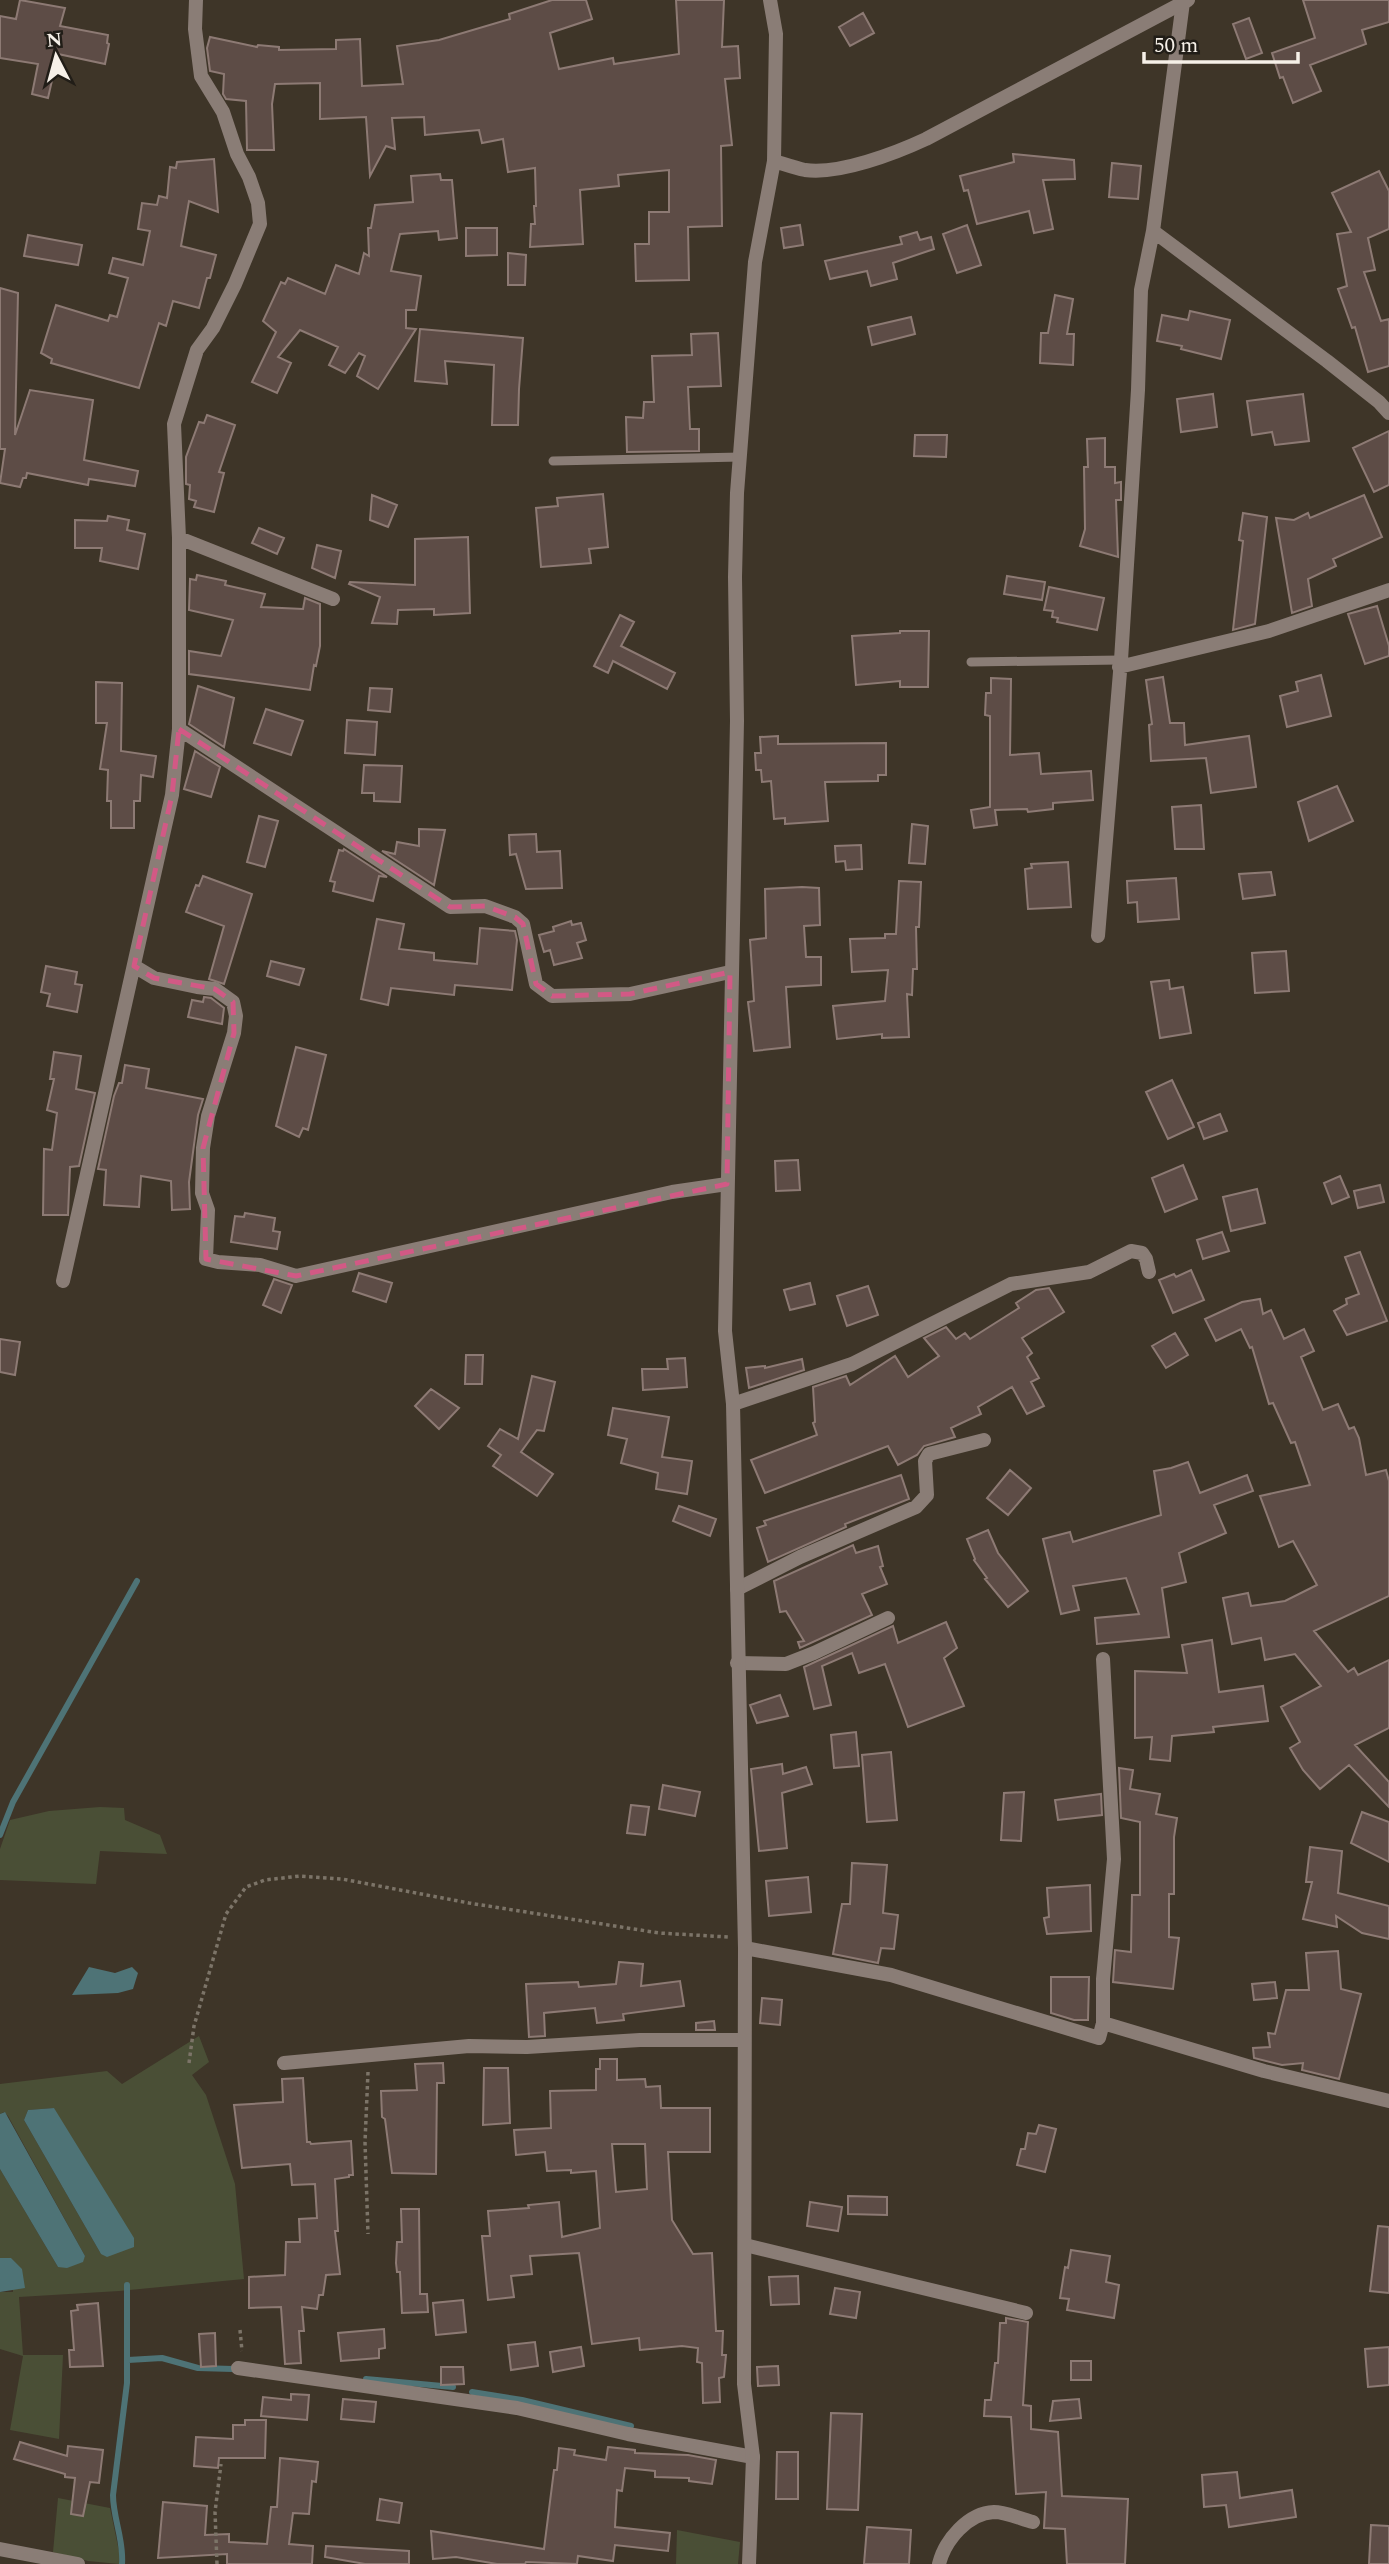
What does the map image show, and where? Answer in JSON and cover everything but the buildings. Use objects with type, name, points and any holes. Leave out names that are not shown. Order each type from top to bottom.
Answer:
[{"type":"street","points":[[63,1281],[172,795],[179,729],[179,538],[174,424],[197,350],[213,328],[260,224],[258,203],[249,177],[237,154],[223,112],[201,76],[195,29],[196,0]]},
{"type":"street","points":[[749,2564],[753,2457],[744,2384],[744,1943],[733,1404],[725,1331],[737,721],[735,577],[755,262],[774,161],[776,34],[770,0]]},
{"type":"street","points":[[774,161],[808,170],[848,166],[890,155],[926,139],[1186,1]]},
{"type":"street","points":[[1098,936],[1139,390],[1141,290],[1153,231],[1186,1]]},
{"type":"street","points":[[1153,231],[1327,361],[1389,412]]},
{"type":"street","points":[[179,538],[333,599]]},
{"type":"street","points":[[1120,664],[1269,631],[1389,590]]},
{"type":"street","points":[[179,729],[450,907],[485,906],[515,917],[523,925],[536,984],[552,996],[630,994],[730,972]]},
{"type":"street","points":[[134,967],[154,978],[197,988],[215,989],[233,1002],[236,1016],[234,1033],[208,1116],[203,1148],[202,1193],[208,1210],[206,1259],[260,1265],[296,1276],[672,1192],[727,1184]]},
{"type":"street","points":[[733,1404],[852,1364],[1011,1284],[1089,1272],[1132,1251],[1142,1253],[1150,1272]]},
{"type":"street","points":[[737,1589],[800,1557],[916,1507],[927,1495],[925,1461],[929,1454],[984,1440]]},
{"type":"street","points":[[737,1663],[786,1664],[888,1618]]},
{"type":"street","points":[[744,1943],[891,1975],[1099,2038],[1103,2023],[1103,1979],[1114,1859],[1103,1659]]},
{"type":"street","points":[[1103,2023],[1264,2071],[1389,2101]]},
{"type":"street","points":[[284,2063],[469,2046],[527,2047],[640,2040],[744,2040]]},
{"type":"street","points":[[745,2245],[1026,2313]]},
{"type":"street","points":[[238,2368],[517,2408],[628,2434],[753,2457]]},
{"type":"street","points":[[939,2564],[955,2533],[972,2517],[995,2512],[1033,2522]]},
{"type":"street","points":[[0,2549],[78,2564]]},
{"type":"lane","points":[[553,461],[741,457]]},
{"type":"lane","points":[[971,662],[1120,664]]},
{"type":"path","points":[[189,2063],[194,2026],[226,1914],[246,1887],[265,1880],[300,1876],[331,1878],[659,1933],[744,1943]]},
{"type":"path","points":[[368,2056],[365,2142],[368,2234]]},
{"type":"path","points":[[217,2564],[215,2512],[221,2464]]},
{"type":"highlighted area","points":[[179,729],[450,907],[485,906],[515,917],[523,924],[536,984],[552,996],[630,994],[730,972],[727,1184],[296,1276],[206,1259],[203,1148],[234,1033],[233,1002],[215,989],[154,978],[134,966],[172,795]]},
{"type":"green space","points":[[124,1808],[125,1820],[160,1835],[167,1854],[100,1851],[96,1884],[0,1880],[0,1849],[10,1820],[49,1811]]},
{"type":"green space","points":[[199,2036],[209,2062],[192,2075],[206,2095],[235,2184],[244,2279],[19,2297],[23,2355],[63,2355],[59,2439],[10,2430],[23,2356],[0,2349],[0,2292],[13,2292],[11,2258],[0,2258],[0,2169],[58,2267],[82,2262],[85,2256],[8,2116],[4,2112],[0,2114],[0,2084],[107,2071],[122,2084]],"holes":[[[54,2108],[101,2254],[24,2120],[28,2110]]]},
{"type":"green space","points":[[58,2498],[110,2508],[120,2556],[119,2564],[88,2561],[53,2552]]},
{"type":"green space","points":[[677,2530],[740,2542],[738,2564],[676,2564]]},
{"type":"water","points":[[89,1967],[115,1973],[132,1967],[138,1973],[133,1989],[118,1993],[72,1995]]},
{"type":"water","points":[[54,2108],[134,2238],[134,2247],[107,2257],[101,2254],[24,2120],[28,2110]]},
{"type":"water","points":[[5,2112],[85,2256],[83,2262],[67,2268],[58,2267],[0,2169],[0,2114]]},
{"type":"water","points":[[0,2258],[11,2258],[22,2269],[25,2288],[0,2292]]},
{"type":"waterway","points":[[0,1835],[13,1802],[137,1581]]},
{"type":"waterway","points":[[122,2564],[113,2495],[127,2383],[127,2285]]},
{"type":"waterway","points":[[128,2360],[162,2358],[198,2368],[233,2369],[237,2365]]},
{"type":"waterway","points":[[366,2379],[453,2387]]},
{"type":"waterway","points":[[472,2392],[522,2400],[631,2426]]}]
